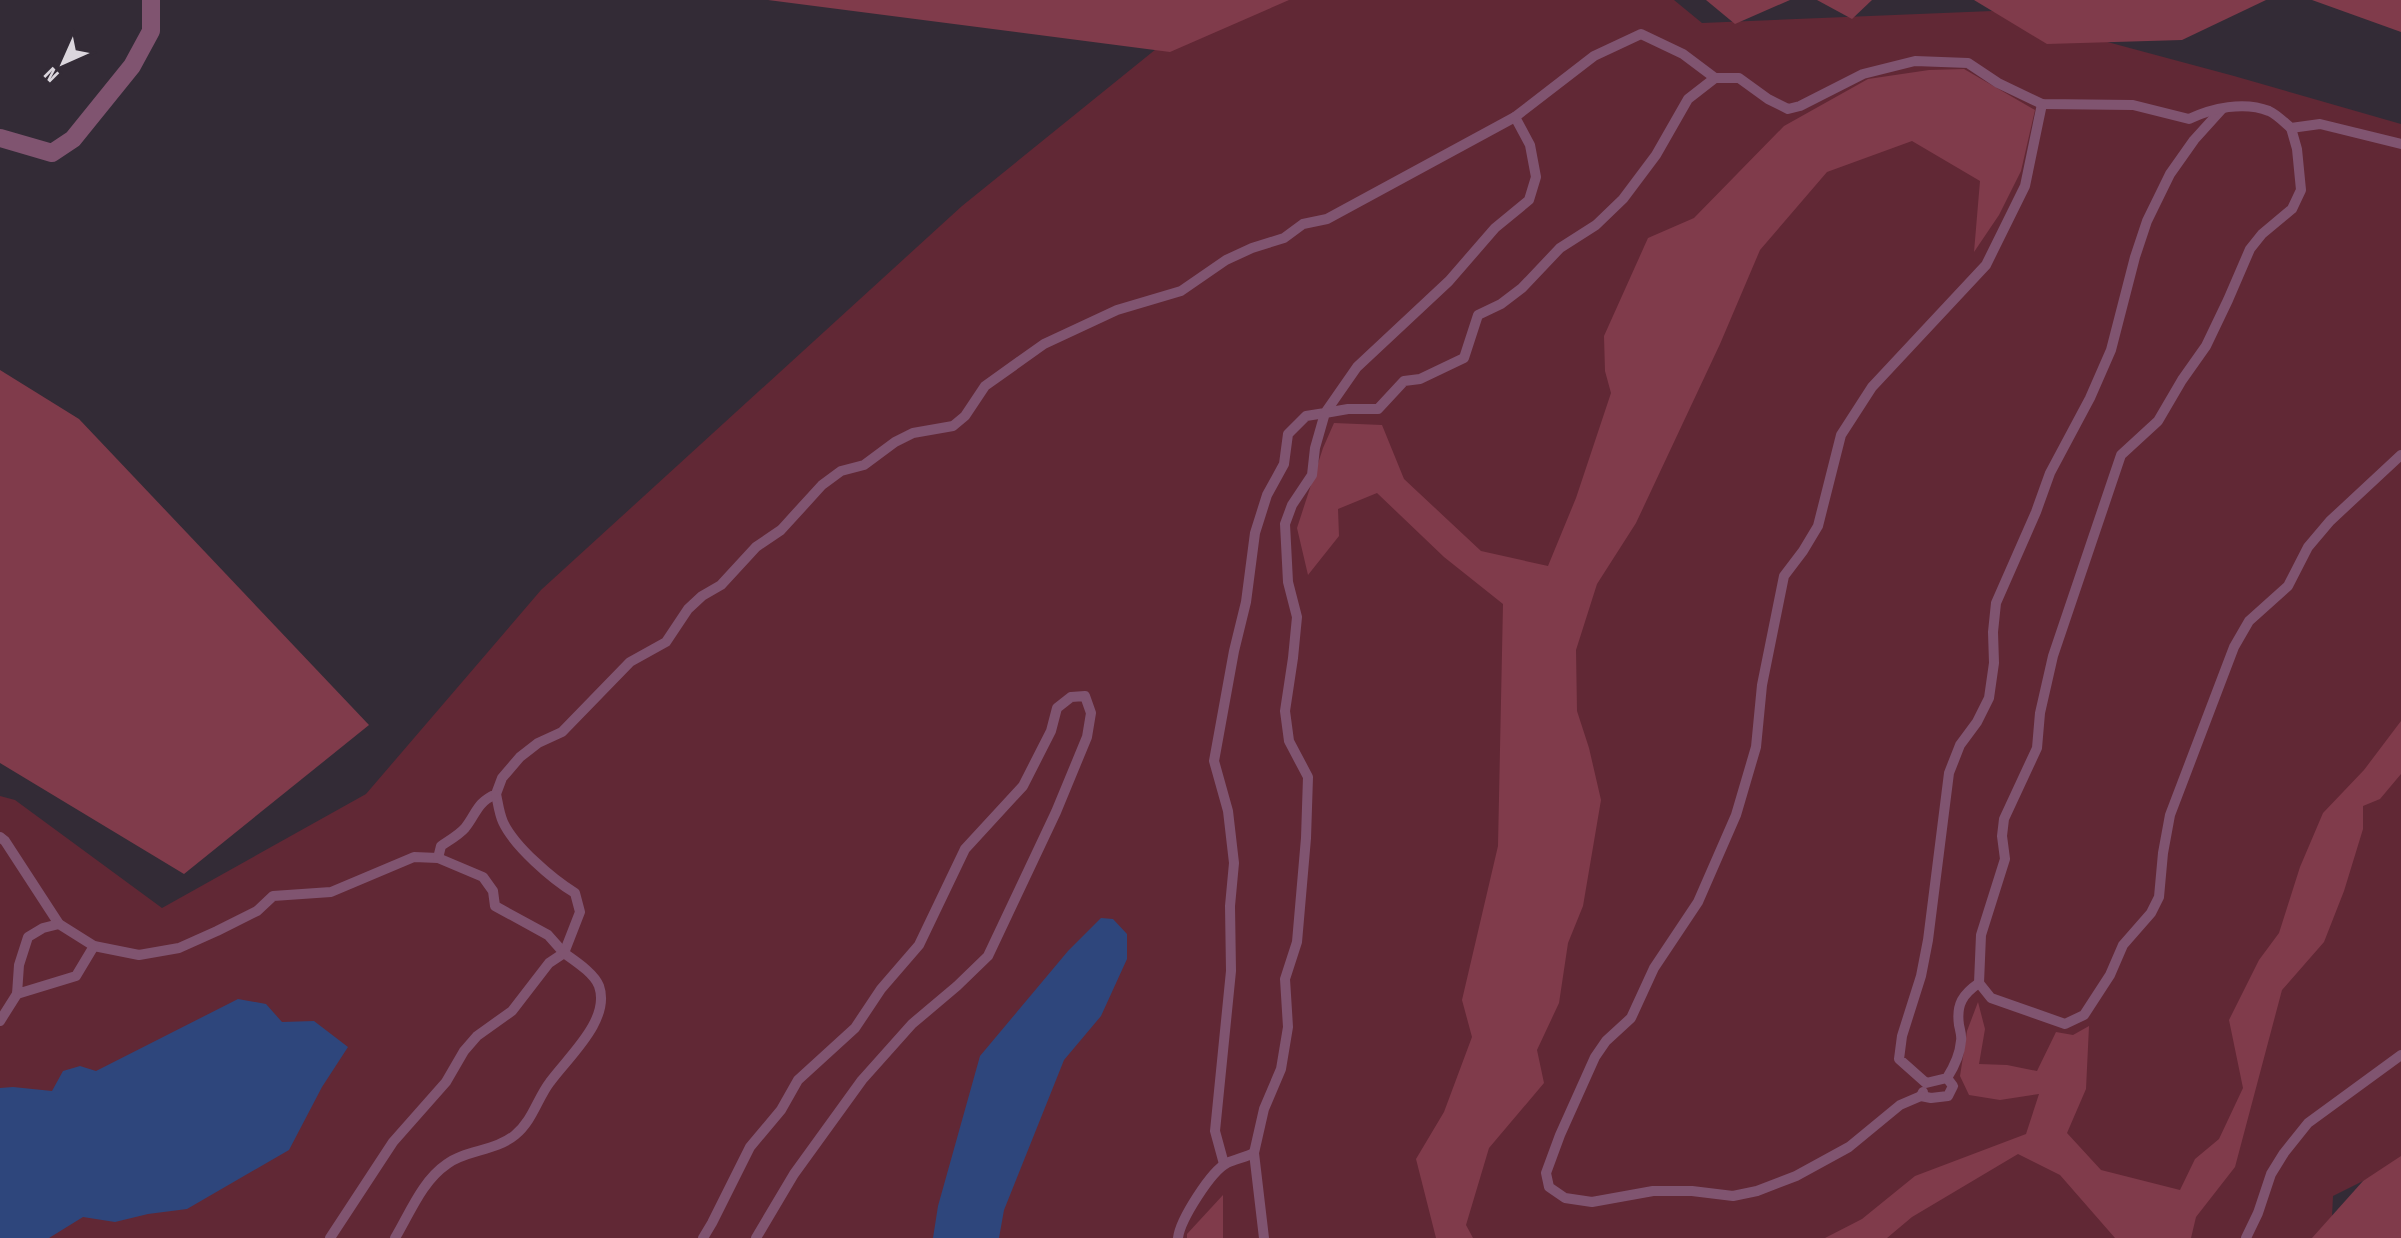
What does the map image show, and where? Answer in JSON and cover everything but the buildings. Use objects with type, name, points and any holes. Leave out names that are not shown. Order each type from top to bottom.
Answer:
[{"type":"street","points":[[0,138],[52,153],[73,139],[132,66],[151,31],[151,0]]},
{"type":"lane","points":[[330,1238],[393,1142],[446,1082],[477,1035],[512,1012],[549,964],[565,953],[580,912],[575,893],[561,885],[515,839],[503,821],[496,794],[502,778],[520,757],[538,743],[562,732],[631,662],[666,642],[688,609],[702,596],[721,585],[756,547],[781,530],[822,485],[841,471],[864,465],[895,442],[913,433],[953,426],[965,416],[985,386],[1044,344],[1117,310],[1181,291],[1226,260],[1284,238],[1303,224],[1327,219],[1515,117],[1594,56],[1641,34],[1683,54],[1715,78],[1739,78],[1768,99],[1788,109],[1800,106],[1863,74],[1915,61],[1968,63],[1998,83],[2042,104],[2133,105],[2189,119],[2205,111],[2242,106],[2270,111],[2291,128],[2297,149],[2301,190],[2292,209],[2262,234],[2250,249],[2206,346],[2158,421],[2121,455],[2053,656],[2040,713],[2037,748],[2004,819],[2002,836],[2005,859],[1981,935],[1979,983],[1991,998],[2065,1024],[2084,1015],[2110,975],[2123,945],[2151,913],[2159,897],[2170,814],[2239,638],[2249,621],[2288,586],[2308,547],[2330,521],[2401,455]]},
{"type":"lane","points":[[1224,1164],[1215,1131],[1231,971],[1230,906],[1234,863],[1228,811],[1214,761],[1246,602],[1255,533],[1267,495],[1284,464],[1288,434],[1306,416],[1348,409],[1378,409],[1404,381],[1420,379],[1464,358],[1478,316],[1501,304],[1522,288],[1560,248],[1596,225],[1623,200],[1656,155],[1688,99],[1715,78]]},
{"type":"lane","points":[[1947,1078],[1954,1086],[1948,1096],[1921,1096],[1900,1105],[1850,1147],[1796,1176],[1757,1191],[1733,1196],[1692,1191],[1653,1191],[1592,1202],[1565,1198],[1549,1187],[1546,1173],[1550,1160],[1595,1058],[1606,1041],[1631,1018],[1654,968],[1698,902],[1736,815],[1756,747],[1762,685],[1784,576],[1818,526],[1842,435],[1872,387],[1986,265],[2025,186],[2042,104]]},
{"type":"lane","points":[[1926,1083],[1899,1059],[1902,1036],[1922,976],[1949,773],[1960,745],[1978,722],[1989,698],[1994,663],[1996,603],[2050,473],[2076,426],[2111,350],[2147,220],[2170,174],[2194,140],[2222,109]]},
{"type":"lane","points":[[1264,1238],[1254,1153],[1264,1109],[1280,1069],[1288,1027],[1285,979],[1297,942],[1308,777],[1289,741],[1285,711],[1297,617],[1288,582],[1285,524],[1292,505],[1312,475],[1315,448],[1325,414],[1357,367],[1449,281],[1494,228],[1529,200],[1536,177],[1530,145],[1515,117]]},
{"type":"lane","points":[[2291,128],[2320,124],[2401,144]]},
{"type":"lane","points":[[702,1238],[750,1147],[780,1110],[798,1080],[855,1028],[881,989],[919,946],[965,849],[1023,786],[1051,731],[1057,708],[1071,697],[1085,696],[1091,713],[1087,737],[1051,823],[988,956],[912,1024],[862,1080],[794,1174],[756,1238]]},
{"type":"lane","points":[[438,858],[441,846],[464,830],[474,811],[485,799],[496,794]]},
{"type":"lane","points":[[0,837],[59,924],[94,946],[139,956],[179,947],[257,911],[273,896],[331,892],[414,857],[438,858],[483,877],[493,891],[495,906],[548,935],[599,984],[601,1001],[595,1024],[548,1084],[534,1115],[514,1136],[486,1150],[448,1162],[430,1179],[396,1238]]},
{"type":"lane","points":[[0,1021],[17,994],[19,965],[28,937],[43,928],[59,924]]},
{"type":"lane","points":[[17,994],[76,976],[94,946]]},
{"type":"lane","points":[[1926,1083],[1947,1078],[1955,1065],[1961,1040],[1959,1003],[1966,992],[1979,983]]},
{"type":"lane","points":[[2246,1238],[2271,1174],[2308,1123],[2401,1055]]},
{"type":"lane","points":[[1921,1096],[1926,1083]]},
{"type":"lane","points":[[1178,1238],[1179,1227],[1189,1208],[1224,1164],[1254,1153]]},
{"type":"shaded area","points":[[768,0],[1289,0],[1170,52]]},
{"type":"shaded area","points":[[1265,0],[1674,0],[1702,23],[1992,11],[2401,124],[2401,1162],[2333,1196],[2331,1238],[0,1238],[0,796],[15,800],[162,908],[366,794],[541,590],[962,206],[1208,7]]},
{"type":"shaded area","points":[[1706,0],[1790,0],[1735,24]]},
{"type":"shaded area","points":[[1817,0],[1872,0],[1852,19]]},
{"type":"shaded area","points":[[1974,0],[2266,0],[2182,40],[2047,44]]},
{"type":"shaded area","points":[[2312,0],[2401,0],[2401,32]]},
{"type":"shaded area","points":[[1964,69],[2035,110],[2021,171],[1999,215],[1974,252],[1980,181],[1912,141],[1827,172],[1760,250],[1720,344],[1636,523],[1597,584],[1576,650],[1577,711],[1601,800],[1583,906],[1568,943],[1559,1003],[1537,1050],[1544,1083],[1489,1148],[1466,1225],[1473,1238],[1436,1238],[1416,1159],[1444,1112],[1472,1037],[1462,1000],[1498,846],[1503,604],[1444,557],[1377,493],[1338,509],[1339,536],[1308,575],[1297,528],[1334,423],[1382,425],[1404,479],[1481,551],[1548,566],[1576,498],[1611,393],[1605,371],[1604,336],[1648,238],[1694,218],[1784,126],[1868,79],[1929,70]]},
{"type":"shaded area","points":[[0,370],[79,419],[369,725],[184,874],[0,763]]},
{"type":"shaded area","points":[[2401,721],[2401,774],[2380,799],[2363,806],[2363,829],[2344,891],[2324,942],[2282,990],[2235,1167],[2196,1217],[2191,1238],[2115,1238],[2060,1175],[2018,1154],[1912,1217],[1887,1238],[1825,1238],[1862,1219],[1915,1176],[2026,1134],[2039,1094],[2000,1100],[1969,1095],[1960,1076],[1967,1031],[1978,1002],[1985,1029],[1979,1064],[2007,1065],[2037,1071],[2056,1032],[2073,1035],[2089,1026],[2086,1089],[2067,1133],[2101,1170],[2180,1190],[2195,1159],[2219,1139],[2243,1088],[2229,1020],[2259,960],[2279,933],[2300,867],[2323,813],[2364,770]]},
{"type":"shaded area","points":[[2401,1156],[2401,1238],[2312,1238],[2363,1181]]},
{"type":"shaded area","points":[[1223,1195],[1223,1238],[1187,1238],[1187,1234]]},
{"type":"water","points":[[1101,918],[1113,919],[1127,934],[1127,959],[1101,1016],[1064,1060],[1004,1210],[999,1238],[933,1238],[938,1206],[980,1056],[1068,951]]},
{"type":"water","points":[[238,999],[266,1004],[282,1022],[314,1021],[348,1047],[322,1087],[289,1150],[187,1209],[115,1222],[83,1217],[49,1238],[0,1238],[0,1088],[52,1091],[63,1071],[80,1066],[96,1071]]}]
